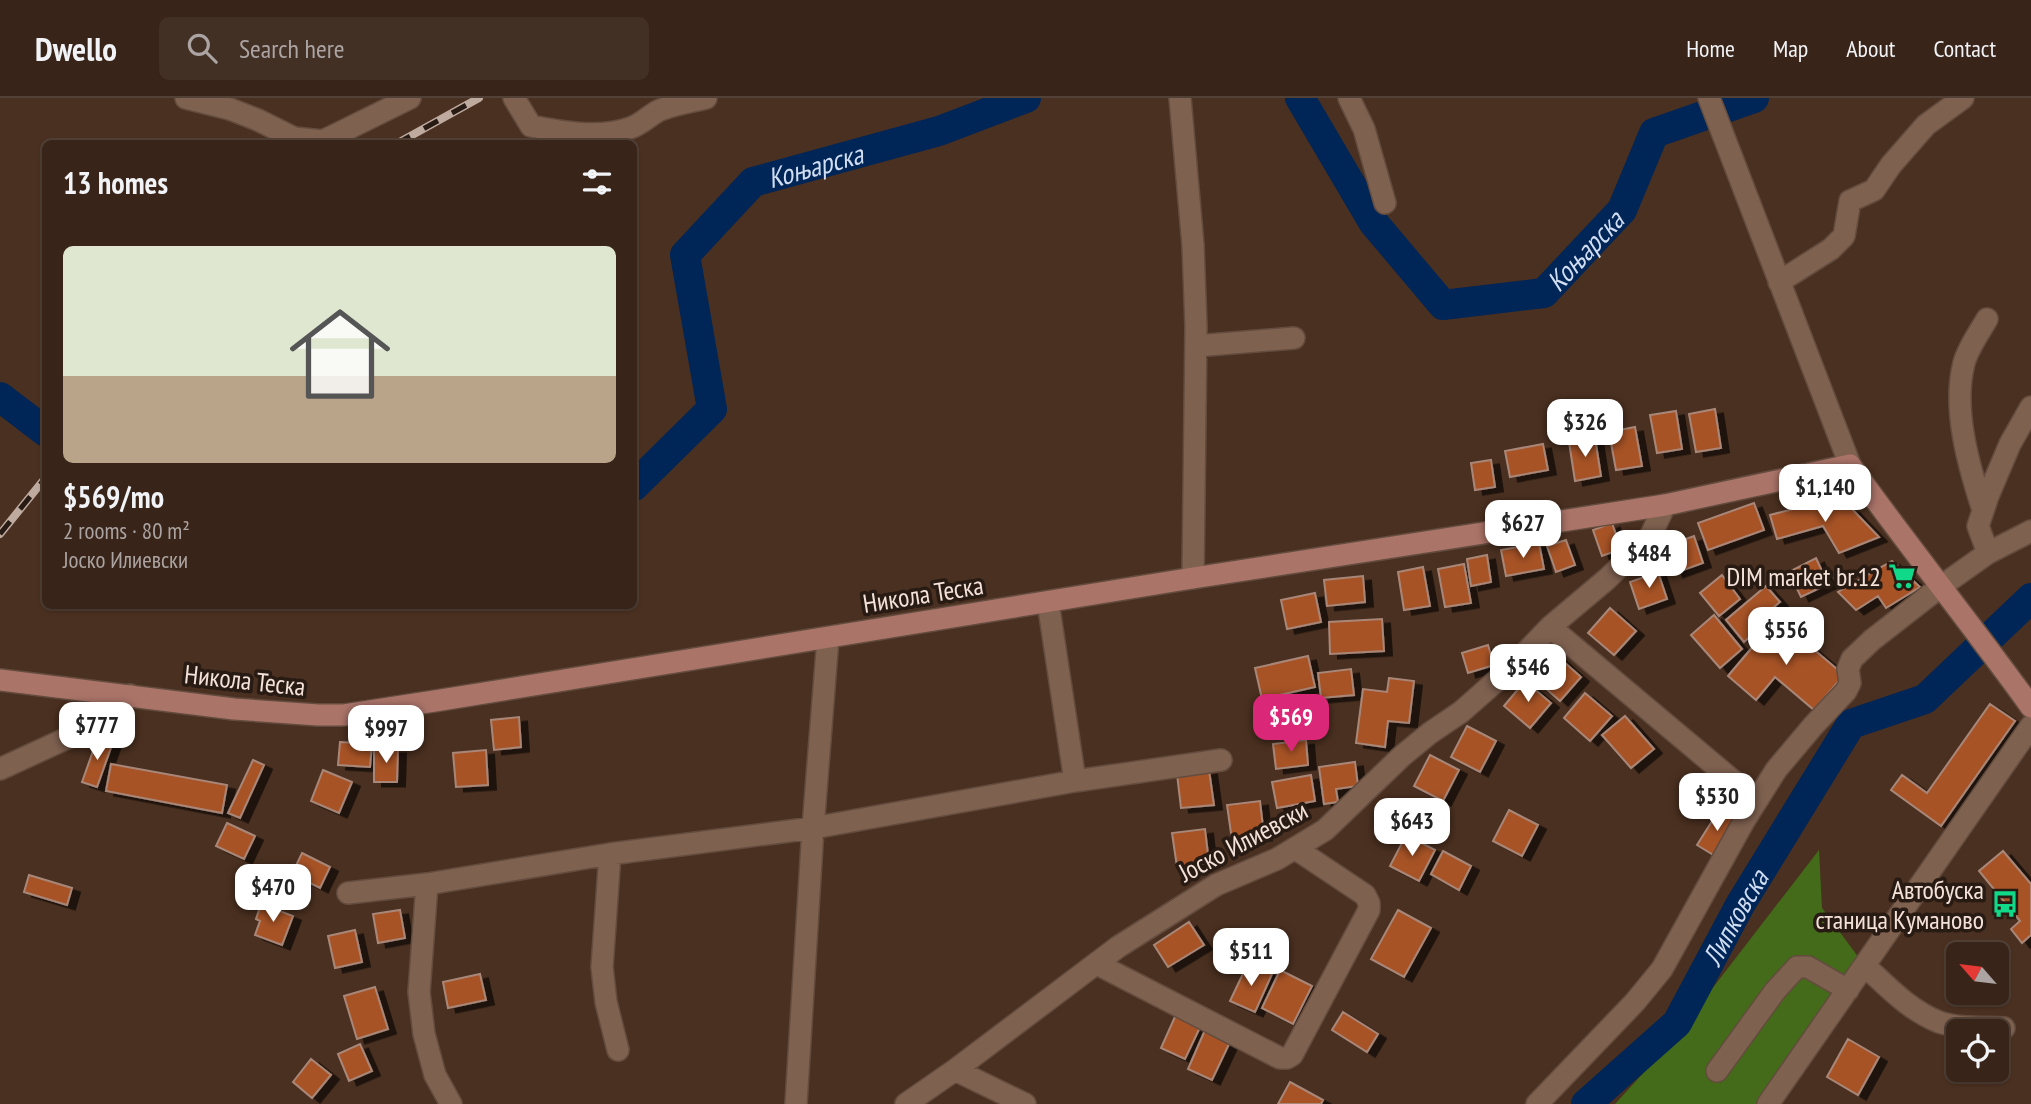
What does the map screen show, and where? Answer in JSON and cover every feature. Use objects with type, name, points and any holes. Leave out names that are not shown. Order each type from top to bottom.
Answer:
[{"type":"main road","name":"Никола Теска","points":[[0,680],[234,709],[344,715],[1665,505],[1850,465]]},
{"type":"main road","points":[[1850,465],[2031,707]]},
{"type":"street","points":[[186,98],[230,109],[294,138],[313,140]]},
{"type":"street","points":[[325,140],[410,98]]},
{"type":"street","points":[[514,98],[531,126],[604,138],[631,128],[659,111],[706,98]]},
{"type":"street","points":[[1180,98],[1193,245],[1196,346],[1193,578]]},
{"type":"street","points":[[1349,98],[1364,129],[1385,203]]},
{"type":"street","points":[[1709,98],[1850,465]]},
{"type":"street","points":[[1779,282],[1831,249],[1844,236],[1850,201],[1874,190],[1891,165],[1926,125],[1963,98]]},
{"type":"street","points":[[1983,510],[1967,460],[1960,393],[1964,362],[1987,319]]},
{"type":"street","points":[[1196,346],[1294,338]]},
{"type":"street","points":[[1988,553],[1978,526],[2010,444],[2031,407]]},
{"type":"street","name":"Јоско Илиевски","points":[[906,1104],[1118,947],[1198,895],[1296,849],[1325,831],[1402,756],[1461,712],[1511,668],[1550,627],[1607,579],[1650,537],[1665,505]]},
{"type":"street","points":[[1537,1104],[1635,1002],[1662,969],[1756,800],[1776,770],[1846,691],[1850,683],[1848,668],[1852,659],[1940,587],[1988,553],[2031,531]]},
{"type":"street","points":[[1048,602],[1075,781]]},
{"type":"street","points":[[1550,627],[1756,800]]},
{"type":"street","points":[[796,1104],[828,638]]},
{"type":"street","points":[[0,769],[87,729],[111,714],[130,695]]},
{"type":"street","points":[[1768,1104],[2031,726]]},
{"type":"street","points":[[348,893],[427,884],[610,854],[813,828],[1075,781],[1221,760]]},
{"type":"street","points":[[1097,964],[1280,1058],[1287,1058],[1292,1055],[1369,910],[1365,895],[1296,849]]},
{"type":"street","points":[[610,854],[602,967],[606,1002],[618,1050]]},
{"type":"street","points":[[427,884],[419,992],[424,1034],[435,1075],[451,1104]]},
{"type":"street","points":[[1865,965],[1910,1007],[1946,1024]]},
{"type":"street","points":[[1717,1071],[1775,991],[1797,967],[1808,967],[1849,990]]},
{"type":"street","points":[[955,1070],[1025,1104]]},
{"type":"green space","points":[[1819,850],[1822,908],[1865,966],[1757,1104],[1615,1104],[1668,1046]]},
{"type":"building","points":[[1715,409],[1721,448],[1696,452],[1689,414]]},
{"type":"building","points":[[1676,411],[1682,449],[1657,453],[1650,415]]},
{"type":"building","points":[[1635,427],[1642,466],[1616,470],[1609,432]]},
{"type":"building","points":[[1595,438],[1601,476],[1575,481],[1569,442]]},
{"type":"building","points":[[1543,444],[1548,470],[1510,477],[1505,451]]},
{"type":"building","points":[[1491,460],[1495,487],[1475,490],[1471,463]]},
{"type":"building","points":[[1824,501],[1851,508],[1879,537],[1839,553],[1823,526],[1777,539],[1770,515]]},
{"type":"building","points":[[1754,503],[1764,530],[1708,550],[1698,523]]},
{"type":"building","points":[[1612,523],[1621,549],[1602,556],[1593,530]]},
{"type":"building","points":[[1694,536],[1703,563],[1675,573],[1666,546]]},
{"type":"building","points":[[1566,540],[1575,565],[1556,572],[1547,546]]},
{"type":"building","points":[[1539,543],[1544,569],[1506,576],[1501,550]]},
{"type":"building","points":[[1487,555],[1491,582],[1471,586],[1467,559]]},
{"type":"building","points":[[1816,558],[1828,584],[1801,597],[1789,572]]},
{"type":"building","points":[[1892,561],[1920,587],[1886,608],[1878,596],[1856,610],[1838,592]]},
{"type":"building","points":[[1464,564],[1471,603],[1445,607],[1438,569]]},
{"type":"building","points":[[1423,567],[1430,606],[1404,610],[1398,572]]},
{"type":"building","points":[[1658,572],[1667,599],[1639,609],[1630,582]]},
{"type":"building","points":[[1722,575],[1740,599],[1719,616],[1700,593]]},
{"type":"building","points":[[1363,576],[1365,602],[1327,606],[1324,580]]},
{"type":"building","points":[[1766,586],[1780,602],[1758,620],[1763,625],[1744,642],[1726,620]]},
{"type":"building","points":[[1315,593],[1321,622],[1287,629],[1281,600]]},
{"type":"building","points":[[1610,608],[1636,631],[1614,655],[1588,633]]},
{"type":"building","points":[[1714,615],[1742,649],[1720,668],[1691,635]]},
{"type":"building","points":[[1777,618],[1844,675],[1814,710],[1775,677],[1756,700],[1728,676]]},
{"type":"building","points":[[1382,619],[1384,651],[1330,654],[1329,622]]},
{"type":"building","points":[[1488,645],[1494,665],[1468,673],[1462,653]]},
{"type":"building","points":[[1555,654],[1581,677],[1560,701],[1534,678]]},
{"type":"building","points":[[1308,656],[1315,687],[1262,699],[1255,668]]},
{"type":"building","points":[[1351,669],[1354,695],[1321,698],[1318,673]]},
{"type":"building","points":[[1389,678],[1414,681],[1409,723],[1388,721],[1385,747],[1356,743],[1363,689],[1387,692]]},
{"type":"building","points":[[1525,681],[1551,703],[1530,728],[1504,706]]},
{"type":"building","points":[[1585,693],[1612,716],[1590,741],[1564,718]]},
{"type":"building","points":[[1990,704],[2015,721],[1941,826],[1891,790],[1902,775],[1927,793]]},
{"type":"building","points":[[1625,716],[1654,749],[1631,768],[1602,735]]},
{"type":"building","points":[[519,717],[521,747],[494,750],[491,720]]},
{"type":"building","points":[[1467,726],[1496,741],[1480,772],[1451,757]]},
{"type":"building","points":[[98,737],[113,742],[97,787],[82,782]]},
{"type":"building","points":[[1306,740],[1308,765],[1276,769],[1273,744]]},
{"type":"building","points":[[340,742],[372,744],[370,767],[338,765]]},
{"type":"building","points":[[374,749],[398,749],[397,782],[374,782]]},
{"type":"building","points":[[486,750],[488,785],[456,787],[453,753]]},
{"type":"building","points":[[1430,755],[1459,770],[1443,801],[1414,786]]},
{"type":"building","points":[[253,760],[264,765],[240,818],[228,813]]},
{"type":"building","points":[[1355,762],[1358,786],[1336,789],[1338,802],[1324,804],[1319,767]]},
{"type":"building","points":[[111,764],[227,785],[222,813],[106,791]]},
{"type":"building","points":[[323,770],[352,782],[339,813],[311,801]]},
{"type":"building","points":[[1209,770],[1214,805],[1181,808],[1177,774]]},
{"type":"building","points":[[1311,775],[1315,801],[1277,808],[1272,782]]},
{"type":"building","points":[[1260,801],[1264,836],[1232,840],[1227,805]]},
{"type":"building","points":[[1509,810],[1538,825],[1522,856],[1493,841]]},
{"type":"building","points":[[1719,810],[1737,821],[1715,856],[1697,845]]},
{"type":"building","points":[[227,823],[255,836],[244,859],[216,846]]},
{"type":"building","points":[[1205,829],[1209,863],[1177,867],[1172,833]]},
{"type":"building","points":[[1406,835],[1435,850],[1419,881],[1390,866]]},
{"type":"building","points":[[1443,851],[1471,866],[1459,890],[1431,874]]},
{"type":"building","points":[[2003,851],[2031,884],[2031,935],[2022,943],[2011,929],[2020,921],[1979,871]]},
{"type":"building","points":[[302,853],[330,867],[320,888],[292,874]]},
{"type":"building","points":[[29,875],[72,888],[67,905],[24,892]]},
{"type":"building","points":[[261,904],[293,916],[282,945],[255,935],[260,921],[256,919]]},
{"type":"building","points":[[400,910],[405,938],[378,943],[373,914]]},
{"type":"building","points":[[1398,910],[1431,928],[1404,977],[1371,959]]},
{"type":"building","points":[[1189,922],[1204,945],[1168,967],[1154,945]]},
{"type":"building","points":[[355,930],[362,962],[335,968],[328,936]]},
{"type":"building","points":[[1248,963],[1272,974],[1255,1012],[1230,1001]]},
{"type":"building","points":[[1280,970],[1312,986],[1293,1024],[1262,1008]]},
{"type":"building","points":[[480,974],[486,1000],[448,1008],[443,982]]},
{"type":"building","points":[[375,987],[388,1029],[357,1039],[344,996]]},
{"type":"building","points":[[1178,1010],[1203,1021],[1185,1059],[1161,1048]]},
{"type":"building","points":[[1343,1012],[1378,1034],[1367,1052],[1332,1030]]},
{"type":"building","points":[[1205,1030],[1230,1042],[1212,1080],[1188,1069]]},
{"type":"building","points":[[1848,1039],[1879,1057],[1858,1095],[1827,1077]]},
{"type":"building","points":[[360,1044],[372,1071],[349,1081],[338,1054]]},
{"type":"building","points":[[311,1059],[331,1075],[312,1098],[293,1082]]},
{"type":"building","points":[[1290,1082],[1323,1100],[1321,1104],[1278,1104]]},
{"type":"waterway","name":"Коњарска","points":[[637,483],[712,409],[685,255],[753,182],[939,131],[1026,98]]},
{"type":"waterway","name":"Коњарска","points":[[1300,98],[1373,222],[1443,305],[1544,293],[1622,210],[1654,133],[1754,98]]},
{"type":"waterway","name":"Коњарска","points":[[0,397],[42,429]]},
{"type":"waterway","name":"Липковска","points":[[1586,1104],[1677,1023],[1740,905],[1851,724],[1925,699],[2031,598]]},
{"type":"railway","points":[[403,140],[479,98]]},
{"type":"railway","points":[[0,534],[42,482]]},
{"type":"place","name":"DIM market br.12","points":[[1902,576]]},
{"type":"place","name":"Автобуска станица Куманово","points":[[2005,904]]}]
